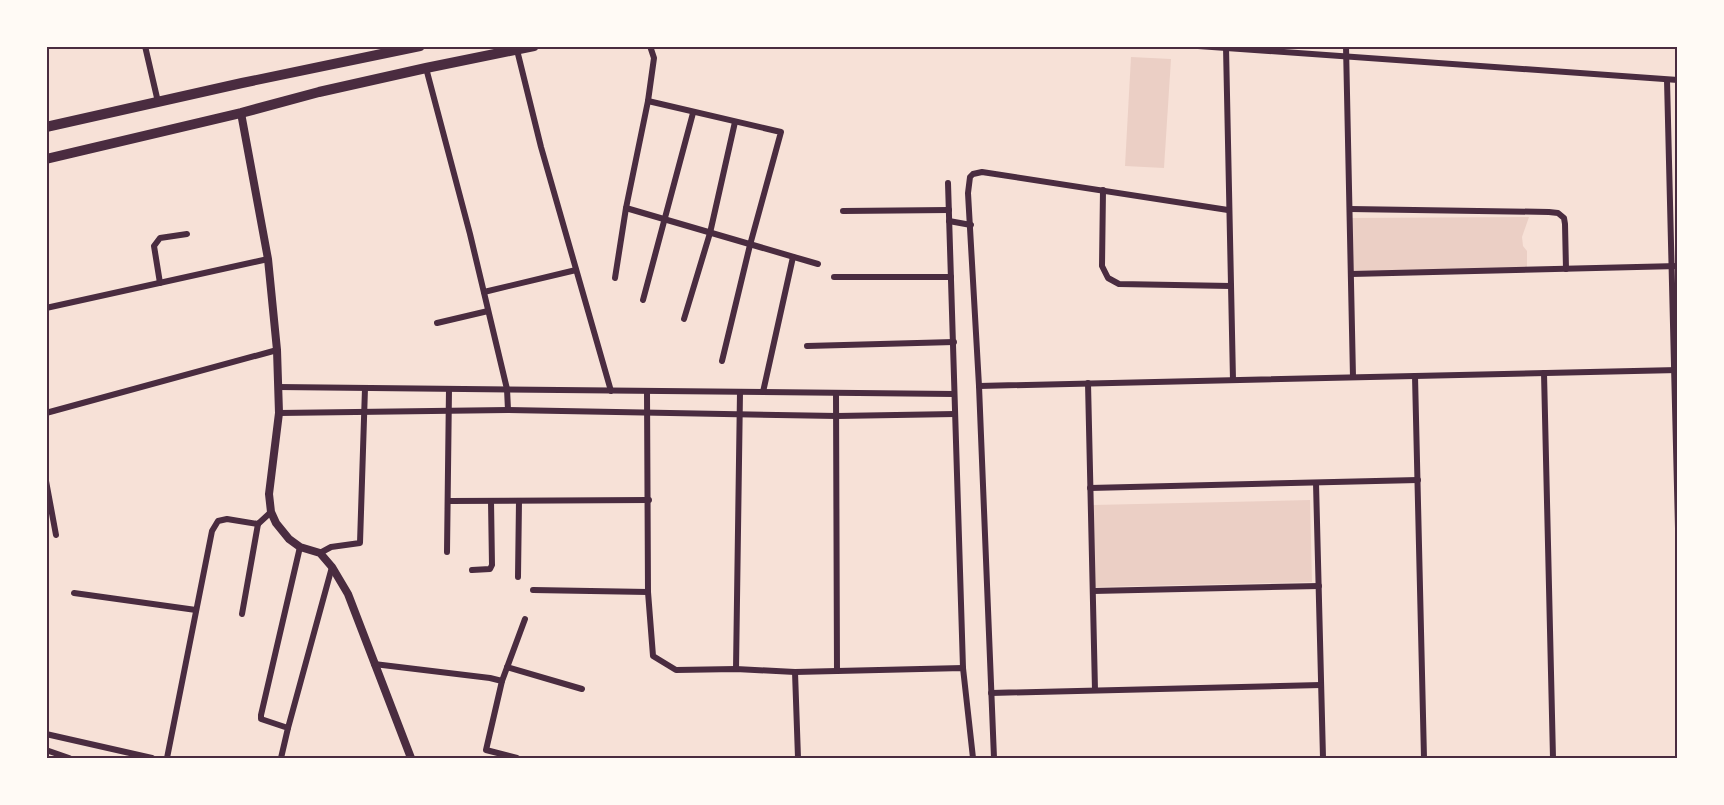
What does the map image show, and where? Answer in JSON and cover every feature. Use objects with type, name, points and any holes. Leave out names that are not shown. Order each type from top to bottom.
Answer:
[{"type":"highway","points":[[46,127],[420,46]]},
{"type":"highway","points":[[46,159],[241,113],[319,92],[534,46]]},
{"type":"street","points":[[145,46],[158,102]]},
{"type":"street","points":[[615,278],[626,208],[648,101],[654,58],[650,46]]},
{"type":"street","points":[[1198,46],[1677,80]]},
{"type":"street","points":[[1346,46],[1353,377]]},
{"type":"street","points":[[1226,48],[1233,380]]},
{"type":"street","points":[[517,50],[541,147],[611,390]]},
{"type":"street","points":[[426,68],[484,292],[507,390],[508,410]]},
{"type":"street","points":[[1667,80],[1674,266],[1677,528]]},
{"type":"street","points":[[648,101],[781,132],[750,245],[722,361]]},
{"type":"street","points":[[241,113],[268,259],[277,350],[279,413],[269,494],[272,512],[282,532],[300,547],[320,553],[332,567],[348,594],[411,759]]},
{"type":"street","points":[[643,300],[693,113]]},
{"type":"street","points":[[684,319],[710,233],[735,122]]},
{"type":"street","points":[[994,759],[979,386],[968,184],[970,177],[977,173],[1228,210]]},
{"type":"street","points":[[948,183],[963,668],[973,759]]},
{"type":"street","points":[[1103,190],[1102,266],[1108,278],[1119,284],[1231,286]]},
{"type":"street","points":[[626,208],[818,264]]},
{"type":"street","points":[[1350,209],[1558,213],[1564,218],[1565,224],[1566,269]]},
{"type":"street","points":[[843,211],[949,210]]},
{"type":"street","points":[[949,221],[971,225]]},
{"type":"street","points":[[160,283],[154,246],[160,238],[187,234]]},
{"type":"street","points":[[763,392],[793,257]]},
{"type":"street","points":[[46,308],[268,259]]},
{"type":"street","points":[[1351,274],[1674,266]]},
{"type":"street","points":[[484,292],[576,270]]},
{"type":"street","points":[[834,277],[951,277]]},
{"type":"street","points":[[437,323],[488,310]]},
{"type":"street","points":[[807,346],[954,342]]},
{"type":"street","points":[[46,413],[277,350]]},
{"type":"street","points":[[979,386],[1676,370]]},
{"type":"street","points":[[1544,373],[1552,759]]},
{"type":"street","points":[[1415,376],[1424,759]]},
{"type":"street","points":[[1088,383],[1095,690]]},
{"type":"street","points":[[278,387],[954,394]]},
{"type":"street","points":[[320,553],[331,547],[360,543],[365,388]]},
{"type":"street","points":[[447,552],[448,389]]},
{"type":"street","points":[[647,392],[648,592],[653,656],[676,670],[736,669],[795,672],[963,668]]},
{"type":"street","points":[[736,669],[740,392]]},
{"type":"street","points":[[836,393],[837,671]]},
{"type":"street","points":[[279,413],[365,410],[508,410],[837,416],[955,414]]},
{"type":"street","points":[[1090,488],[1418,480]]},
{"type":"street","points":[[46,481],[56,535]]},
{"type":"street","points":[[1316,483],[1323,759]]},
{"type":"street","points":[[449,501],[649,500]]},
{"type":"street","points":[[472,570],[490,569],[492,565],[491,501]]},
{"type":"street","points":[[518,577],[519,501]]},
{"type":"street","points":[[242,614],[258,524],[272,512]]},
{"type":"street","points":[[167,759],[212,531],[218,521],[227,519],[258,524]]},
{"type":"street","points":[[288,728],[265,721],[261,719],[261,715],[300,547]]},
{"type":"street","points":[[281,759],[332,567]]},
{"type":"street","points":[[1092,591],[1319,586]]},
{"type":"street","points":[[533,590],[648,592]]},
{"type":"street","points":[[74,593],[196,610]]},
{"type":"street","points":[[517,759],[486,750],[502,681],[525,619]]},
{"type":"street","points":[[374,664],[502,681]]},
{"type":"street","points":[[507,667],[582,689]]},
{"type":"street","points":[[795,672],[798,759]]},
{"type":"street","points":[[991,693],[1321,686]]},
{"type":"street","points":[[46,734],[152,759]]},
{"type":"street","points":[[46,750],[69,759]]},
{"type":"shaded area","points":[[1131,57],[1171,59],[1164,168],[1125,166]]},
{"type":"shaded area","points":[[1529,217],[1522,237],[1523,246],[1527,251],[1527,270],[1351,272],[1352,218]]},
{"type":"shaded area","points":[[1310,500],[1312,582],[1095,587],[1093,505]]}]
